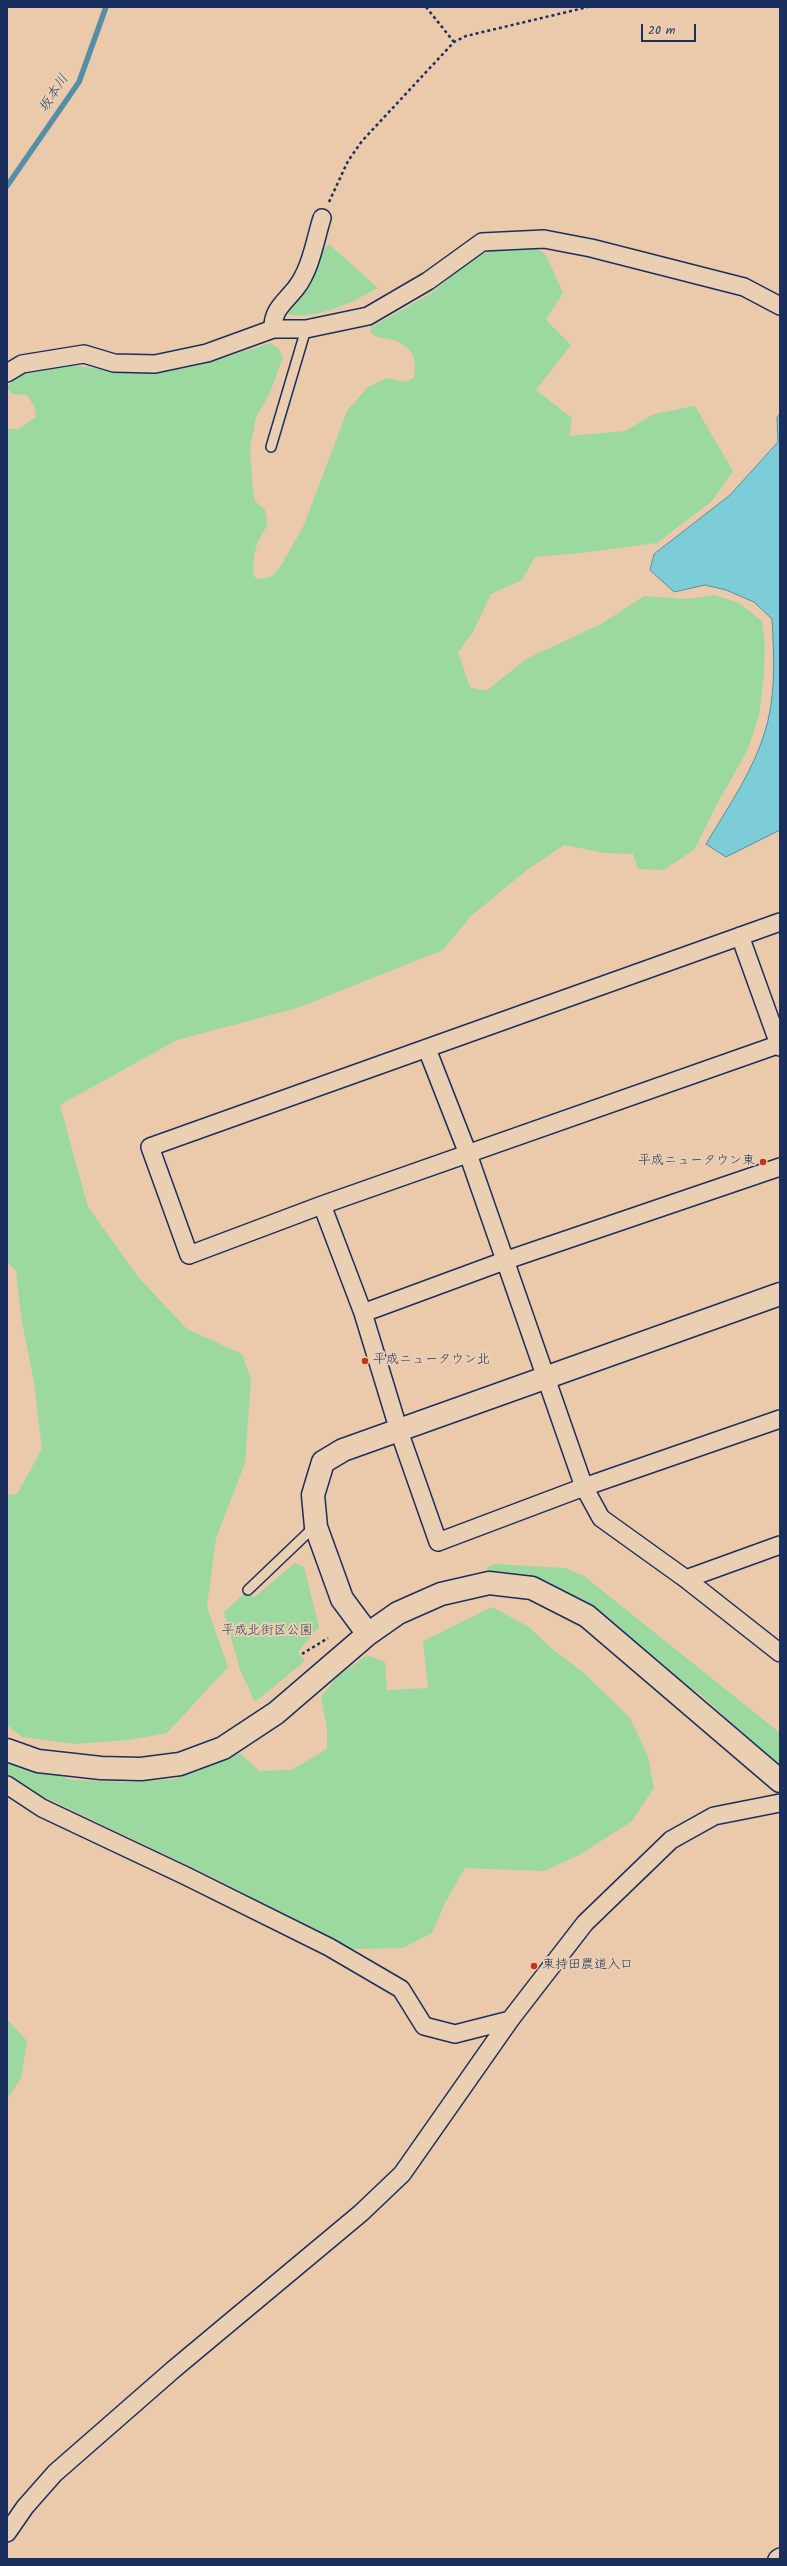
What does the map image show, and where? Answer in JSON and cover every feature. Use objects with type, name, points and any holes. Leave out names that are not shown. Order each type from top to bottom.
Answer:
[{"type":"street","points":[[273,329],[272,320],[277,308],[297,287],[306,270],[322,218]]},
{"type":"street","points":[[7,373],[22,364],[84,354],[114,363],[155,364],[207,353],[273,329],[306,329],[368,316],[428,281],[482,242],[544,239],[656,263],[744,287],[780,306]]},
{"type":"street","points":[[740,936],[780,1045],[322,1205],[189,1255],[150,1148],[427,1048],[740,936],[780,922]]},
{"type":"street","points":[[427,1048],[468,1154],[504,1261],[584,1487],[601,1518],[686,1579],[780,1653]]},
{"type":"street","points":[[363,1313],[504,1261],[780,1167]]},
{"type":"street","points":[[322,1205],[363,1313],[399,1431],[438,1542],[584,1487],[780,1419]]},
{"type":"street","points":[[368,1634],[342,1600],[316,1525],[313,1495],[323,1462],[344,1450],[546,1379],[780,1294]]},
{"type":"street","points":[[686,1579],[780,1545]]},
{"type":"street","points":[[7,1750],[38,1761],[101,1768],[141,1769],[180,1764],[223,1748],[276,1713],[368,1634],[398,1613],[441,1594],[489,1583],[532,1588],[587,1616],[780,1781]]},
{"type":"street","points":[[7,1786],[42,1808],[186,1876],[329,1947],[401,1989],[424,2026],[455,2034],[510,2020]]},
{"type":"street","points":[[7,2532],[25,2507],[55,2473],[168,2374],[361,2213],[402,2174],[510,2020],[585,1923],[671,1840],[714,1816],[780,1803]]},
{"type":"lane","points":[[271,447],[306,329]]},
{"type":"lane","points":[[248,1590],[316,1525]]},
{"type":"path","points":[[426,7],[454,42]]},
{"type":"path","points":[[322,218],[348,161],[362,141],[454,42],[466,36],[588,7]]},
{"type":"path","points":[[302,1654],[328,1638]]},
{"type":"green space","points":[[329,244],[378,288],[347,304],[325,312],[289,315],[287,311],[288,309],[304,291],[319,256]]},
{"type":"green space","points":[[535,247],[546,255],[563,293],[546,320],[571,345],[536,390],[572,418],[569,436],[625,431],[654,414],[695,406],[733,471],[712,501],[657,543],[581,553],[535,557],[522,580],[491,594],[473,632],[458,652],[470,687],[486,691],[526,659],[601,624],[644,596],[687,599],[715,595],[739,603],[762,621],[765,646],[764,674],[759,715],[748,749],[717,804],[695,849],[664,870],[638,869],[633,854],[604,853],[564,845],[527,870],[471,916],[443,950],[297,1008],[177,1040],[60,1105],[88,1207],[139,1278],[187,1329],[242,1354],[251,1379],[245,1463],[216,1538],[207,1607],[228,1667],[167,1733],[128,1740],[75,1744],[22,1737],[7,1725],[7,1495],[17,1494],[42,1449],[34,1382],[21,1317],[16,1271],[7,1262],[7,429],[18,429],[36,417],[34,406],[27,395],[12,394],[7,387],[22,371],[63,364],[106,370],[156,373],[201,365],[270,343],[279,349],[283,357],[270,393],[256,417],[250,448],[255,501],[265,510],[268,524],[258,541],[254,555],[253,575],[256,578],[263,579],[272,576],[280,567],[304,525],[347,411],[368,387],[387,378],[404,382],[414,378],[415,365],[413,355],[410,351],[401,343],[391,339],[379,338],[374,335],[371,333],[371,327],[430,294],[464,266],[490,250]]},
{"type":"green space","name":"平成北街区公園","points":[[295,1563],[304,1567],[319,1627],[298,1652],[305,1661],[255,1702],[240,1670],[224,1612],[248,1590],[253,1598]]},
{"type":"green space","points":[[495,1564],[565,1568],[584,1576],[780,1733],[780,1769],[698,1692],[678,1683],[572,1595],[532,1580],[487,1573],[487,1567]]},
{"type":"green space","points":[[492,1607],[529,1627],[551,1648],[583,1672],[630,1718],[648,1756],[654,1788],[632,1821],[581,1854],[544,1871],[465,1868],[445,1903],[432,1933],[403,1948],[351,1949],[216,1879],[38,1794],[7,1775],[7,1759],[73,1780],[131,1782],[174,1779],[240,1753],[259,1771],[291,1770],[327,1749],[327,1729],[321,1697],[337,1677],[367,1655],[385,1662],[387,1690],[428,1688],[423,1641]]},
{"type":"green space","points":[[7,2019],[27,2041],[21,2078],[7,2099]]},
{"type":"water","points":[[780,414],[780,830],[726,857],[706,844],[748,773],[761,744],[766,728],[773,688],[774,660],[772,619],[754,602],[726,590],[705,585],[674,592],[650,570],[654,554],[730,495],[778,442],[777,418]]},
{"type":"waterway","name":"坂本川","points":[[7,186],[79,82],[106,7]]},
{"type":"place","name":"平成ニュータウン東","points":[[763,1162]]},
{"type":"place","name":"平成ニュータウン北","points":[[365,1361]]},
{"type":"place","name":"東持田農道入口","points":[[534,1966]]}]
